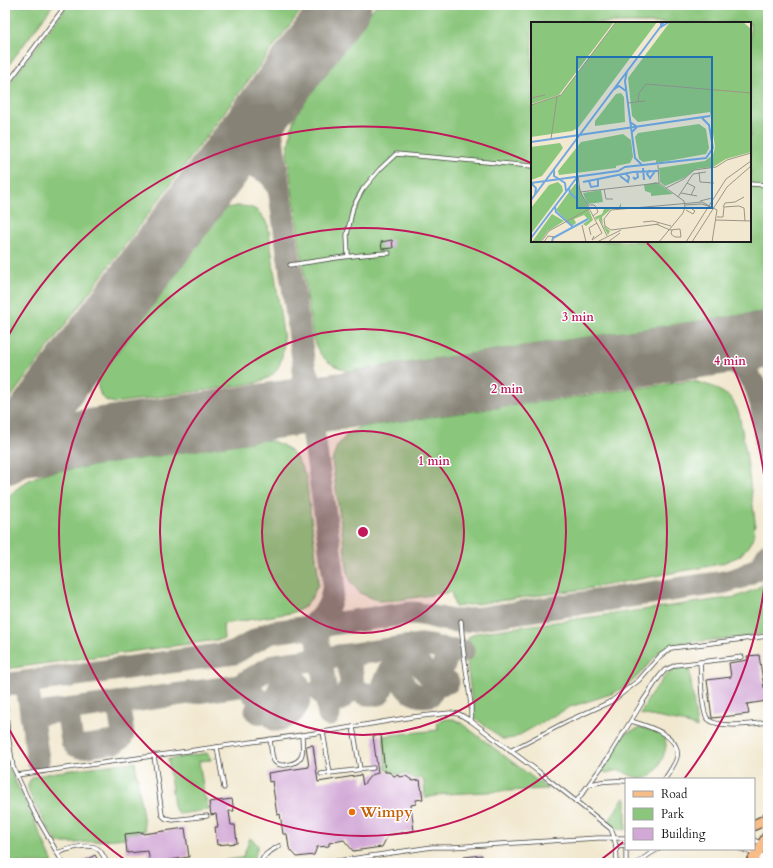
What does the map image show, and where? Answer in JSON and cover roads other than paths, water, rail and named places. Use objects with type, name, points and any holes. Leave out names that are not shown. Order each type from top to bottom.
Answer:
[{"type":"main road","points":[[755,825],[768,817]]},
{"type":"main road","points":[[753,859],[763,842]]},
{"type":"street","points":[[753,859],[768,860]]},
{"type":"lane","points":[[5,87],[66,5]]},
{"type":"lane","points":[[348,256],[347,235],[353,207],[363,189],[380,169],[396,154],[531,166]]},
{"type":"lane","points":[[751,184],[768,185]]},
{"type":"lane","points":[[290,265],[348,256],[389,253]]},
{"type":"lane","points":[[461,621],[471,705],[471,721]]},
{"type":"lane","points":[[510,751],[568,721],[612,701],[639,680],[660,656],[671,648],[768,636]]},
{"type":"lane","points":[[576,802],[608,758],[659,677],[665,670],[676,665],[742,657]]},
{"type":"lane","points":[[700,662],[704,710],[707,719],[714,723],[723,725],[768,722]]},
{"type":"lane","points":[[5,700],[13,767],[34,812],[62,863]]},
{"type":"lane","points":[[17,775],[323,732],[412,717],[450,713],[459,714],[471,721],[539,772],[611,829],[615,839],[617,863]]},
{"type":"lane","points":[[631,721],[663,733],[675,745],[677,758],[666,778]]},
{"type":"lane","points":[[353,727],[360,769]]},
{"type":"lane","points":[[323,732],[330,773]]},
{"type":"lane","points":[[270,739],[273,759],[275,762],[284,765],[292,764],[298,761],[302,756],[302,735]]},
{"type":"lane","points":[[217,746],[224,788]]},
{"type":"lane","points":[[154,756],[162,815],[165,818],[173,820],[207,816]]},
{"type":"lane","points":[[321,774],[373,768]]},
{"type":"lane","points":[[590,784],[616,780],[625,781]]},
{"type":"lane","points":[[562,834],[562,840]]},
{"type":"lane","points":[[324,863],[432,847],[452,848],[562,840],[625,838]]},
{"type":"lane","points":[[261,863],[262,857],[279,846]]},
{"type":"lane","points":[[57,852],[72,848],[94,847],[100,850],[107,863]]},
{"type":"lane","points":[[616,847],[625,848]]},
{"type":"lane","points":[[626,850],[626,863]]},
{"type":"lane","points":[[638,863],[656,850]]},
{"type":"lane","points":[[742,850],[753,859]]},
{"type":"place","name":"Wimpy","points":[[352,812]]}]
